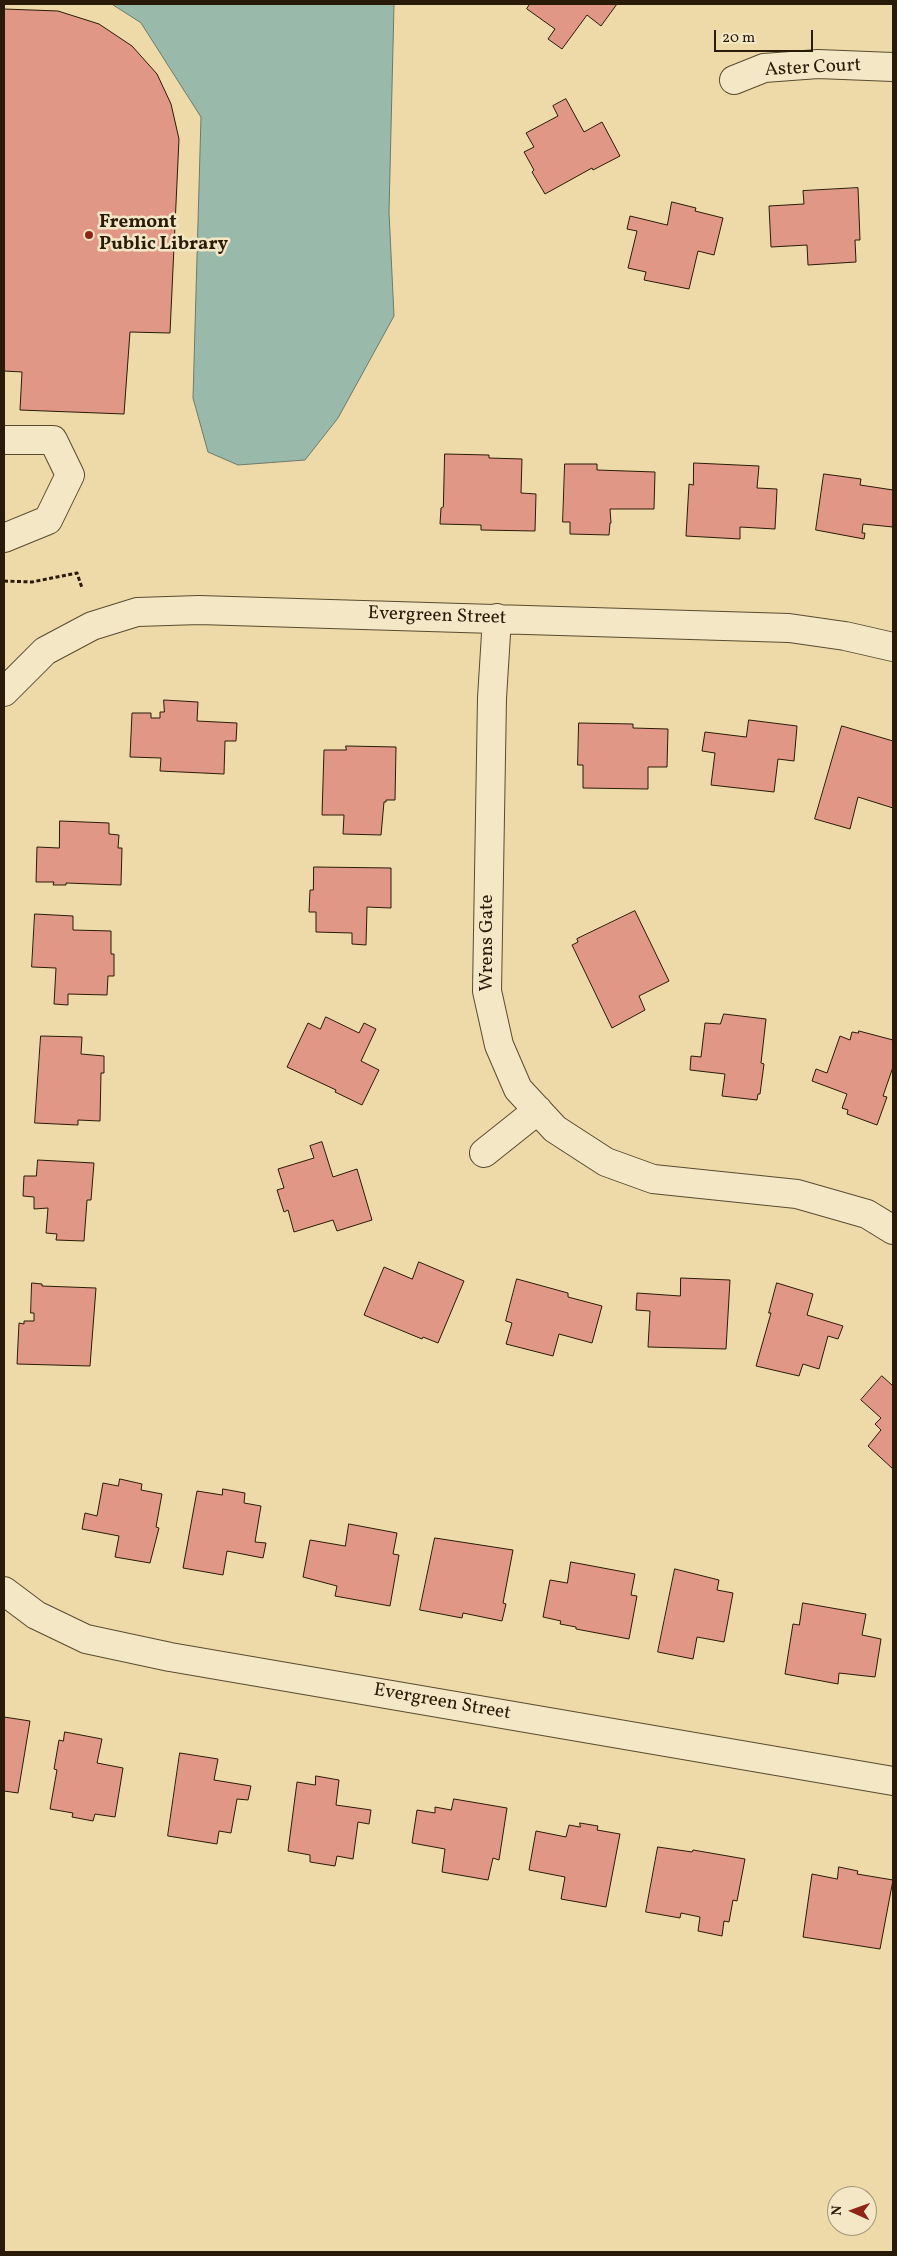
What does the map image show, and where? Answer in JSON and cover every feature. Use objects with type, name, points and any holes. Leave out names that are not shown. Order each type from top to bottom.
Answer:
[{"type":"street","name":"Aster Court","points":[[734,80],[764,68],[818,64],[893,67]]},
{"type":"street","points":[[4,440],[53,440],[70,475],[48,520],[4,538]]},
{"type":"street","name":"Evergreen Street","points":[[4,692],[45,651],[92,626],[137,612],[198,610],[789,628],[845,636],[893,647]]},
{"type":"street","name":"Wrens Gate","points":[[497,618],[492,698],[487,991],[500,1044],[518,1088],[555,1130],[606,1162],[653,1179],[797,1194],[867,1214],[893,1230]]},
{"type":"street","points":[[484,1153],[538,1110]]},
{"type":"street","name":"Evergreen Street","points":[[4,1591],[36,1615],[86,1639],[170,1657],[893,1780]]},
{"type":"path","points":[[4,581],[32,582],[77,573],[82,588]]},
{"type":"shaded area","points":[[112,4],[394,4],[389,212],[394,316],[338,418],[305,460],[238,465],[208,452],[193,398],[201,117],[141,23]]},
{"type":"building","points":[[530,4],[617,4],[601,26],[587,15],[562,49],[548,39],[555,29],[527,9]]},
{"type":"building","name":"Fremont Public Library","points":[[4,9],[58,11],[99,24],[132,46],[157,74],[171,104],[179,139],[170,333],[130,332],[124,414],[20,410],[22,372],[4,371]]},
{"type":"building","points":[[566,99],[584,132],[602,122],[620,156],[593,170],[592,168],[545,194],[532,172],[534,170],[524,152],[534,147],[526,133],[558,116],[553,106]]},
{"type":"building","points":[[858,188],[860,240],[855,240],[856,262],[808,265],[807,245],[771,247],[769,206],[804,204],[803,191]]},
{"type":"building","points":[[672,202],[696,208],[695,211],[723,218],[714,255],[698,251],[689,289],[644,280],[646,272],[628,268],[637,231],[627,229],[630,216],[667,225]]},
{"type":"building","points":[[445,454],[489,455],[489,458],[522,459],[521,493],[536,494],[535,531],[481,530],[481,525],[440,524],[441,508],[443,507]]},
{"type":"building","points":[[694,463],[759,466],[757,488],[777,489],[775,529],[740,527],[740,539],[686,536],[689,484],[693,485]]},
{"type":"building","points":[[565,464],[597,464],[597,470],[655,472],[654,509],[610,509],[611,523],[609,535],[570,534],[570,522],[563,522]]},
{"type":"building","points":[[824,474],[861,479],[860,485],[893,490],[893,527],[863,524],[862,533],[865,533],[864,539],[816,530]]},
{"type":"building","points":[[164,700],[198,702],[197,721],[237,723],[236,741],[225,741],[224,774],[160,771],[161,758],[130,757],[132,713],[151,713],[151,718],[160,718],[160,712],[164,712]]},
{"type":"building","points":[[749,720],[797,726],[794,761],[778,759],[774,792],[711,785],[715,753],[702,751],[705,732],[746,737]]},
{"type":"building","points":[[579,723],[633,724],[633,728],[668,729],[667,767],[648,767],[648,789],[583,788],[583,765],[578,765]]},
{"type":"building","points":[[842,726],[893,741],[893,808],[858,797],[850,829],[815,819]]},
{"type":"building","points":[[346,746],[396,747],[395,800],[386,800],[384,802],[381,835],[343,834],[344,815],[322,815],[324,750],[346,750]]},
{"type":"building","points":[[60,821],[109,823],[109,834],[119,835],[118,848],[122,848],[121,885],[66,883],[66,885],[53,885],[54,882],[36,882],[37,847],[59,848]]},
{"type":"building","points":[[314,867],[391,868],[391,908],[367,907],[366,945],[352,944],[352,933],[316,932],[316,912],[309,912],[310,890],[313,890]]},
{"type":"building","points":[[635,911],[669,981],[639,996],[645,1010],[612,1028],[572,945],[578,942],[577,939]]},
{"type":"building","points":[[35,914],[73,916],[73,930],[111,931],[111,954],[114,954],[114,976],[108,976],[107,995],[68,994],[68,1005],[54,1004],[56,968],[32,967]]},
{"type":"building","points":[[724,1014],[766,1019],[761,1063],[764,1064],[760,1094],[758,1094],[757,1100],[722,1096],[725,1074],[690,1070],[691,1056],[701,1057],[705,1023],[720,1024]]},
{"type":"building","points":[[326,1017],[359,1033],[364,1023],[376,1029],[361,1061],[379,1070],[362,1105],[335,1092],[336,1090],[287,1067],[308,1023],[320,1029]]},
{"type":"building","points":[[859,1031],[893,1040],[893,1067],[883,1096],[887,1097],[877,1125],[847,1114],[848,1110],[842,1108],[847,1094],[812,1081],[816,1069],[827,1073],[840,1036],[850,1040],[852,1032],[858,1033]]},
{"type":"building","points":[[41,1036],[82,1037],[81,1054],[104,1056],[104,1073],[101,1073],[100,1121],[78,1120],[78,1125],[35,1123]]},
{"type":"building","points":[[322,1142],[333,1177],[357,1169],[372,1220],[337,1231],[333,1220],[294,1232],[288,1210],[284,1212],[277,1190],[284,1188],[278,1169],[314,1158],[310,1146]]},
{"type":"building","points":[[38,1160],[94,1163],[91,1200],[87,1200],[84,1241],[56,1240],[57,1234],[46,1233],[48,1208],[34,1209],[34,1197],[23,1196],[24,1176],[36,1176]]},
{"type":"building","points":[[419,1262],[464,1281],[438,1343],[423,1337],[422,1339],[364,1315],[384,1267],[412,1279]]},
{"type":"building","points":[[681,1278],[730,1280],[726,1349],[648,1347],[650,1311],[636,1310],[637,1293],[680,1296]]},
{"type":"building","points":[[517,1279],[568,1293],[568,1297],[602,1306],[592,1343],[559,1334],[553,1356],[506,1344],[512,1323],[506,1321]]},
{"type":"building","points":[[32,1283],[42,1284],[42,1286],[96,1288],[90,1366],[17,1364],[19,1323],[24,1324],[24,1321],[34,1321],[34,1313],[31,1313]]},
{"type":"building","points":[[777,1283],[813,1294],[807,1315],[843,1326],[838,1339],[828,1336],[819,1369],[803,1364],[799,1376],[756,1366],[771,1313],[769,1313]]},
{"type":"building","points":[[882,1376],[893,1386],[893,1469],[868,1446],[881,1430],[875,1424],[881,1418],[861,1400]]},
{"type":"building","points":[[120,1479],[142,1484],[141,1490],[162,1494],[156,1527],[159,1528],[150,1563],[115,1557],[119,1536],[82,1529],[85,1513],[97,1516],[103,1483],[118,1486]]},
{"type":"building","points":[[223,1489],[245,1493],[244,1503],[261,1506],[255,1542],[266,1543],[263,1558],[227,1551],[223,1575],[183,1568],[197,1491],[222,1495]]},
{"type":"building","points":[[349,1524],[397,1533],[393,1554],[399,1555],[390,1606],[335,1596],[337,1586],[303,1577],[310,1540],[345,1546]]},
{"type":"building","points":[[435,1538],[513,1550],[503,1603],[506,1604],[502,1621],[463,1613],[462,1618],[420,1610]]},
{"type":"building","points":[[571,1562],[635,1574],[631,1595],[637,1596],[629,1639],[576,1629],[576,1627],[560,1624],[561,1621],[543,1617],[550,1580],[567,1583]]},
{"type":"building","points":[[675,1569],[719,1580],[717,1590],[733,1593],[724,1642],[697,1637],[693,1659],[658,1652]]},
{"type":"building","points":[[803,1603],[866,1614],[862,1635],[881,1639],[875,1677],[839,1673],[838,1684],[785,1674],[793,1624],[799,1625]]},
{"type":"building","points":[[4,1717],[30,1721],[18,1793],[4,1791]]},
{"type":"building","points":[[65,1732],[102,1739],[97,1763],[123,1768],[115,1817],[95,1814],[93,1821],[72,1817],[73,1813],[50,1809],[57,1770],[54,1769],[59,1740],[63,1741]]},
{"type":"building","points":[[180,1753],[218,1759],[214,1780],[251,1786],[248,1800],[237,1799],[231,1833],[219,1831],[217,1844],[168,1836]]},
{"type":"building","points":[[316,1776],[339,1780],[336,1805],[371,1810],[369,1824],[358,1822],[353,1859],[337,1856],[335,1866],[310,1862],[310,1855],[288,1851],[297,1782],[315,1785]]},
{"type":"building","points":[[454,1799],[507,1808],[499,1860],[493,1858],[488,1880],[442,1872],[445,1849],[412,1843],[417,1810],[435,1813],[435,1807],[451,1810]]},
{"type":"building","points":[[580,1823],[598,1826],[597,1830],[620,1834],[606,1907],[561,1899],[565,1877],[529,1870],[536,1831],[566,1837],[569,1825],[580,1827]]},
{"type":"building","points":[[658,1847],[692,1852],[693,1850],[745,1859],[737,1901],[733,1900],[729,1922],[724,1921],[722,1936],[698,1931],[700,1917],[681,1913],[680,1918],[646,1912]]},
{"type":"building","points":[[839,1867],[858,1871],[857,1874],[893,1880],[880,1949],[803,1937],[812,1874],[837,1879]]},
{"type":"place","name":"Fremont Public Library","points":[[89,235]]}]
